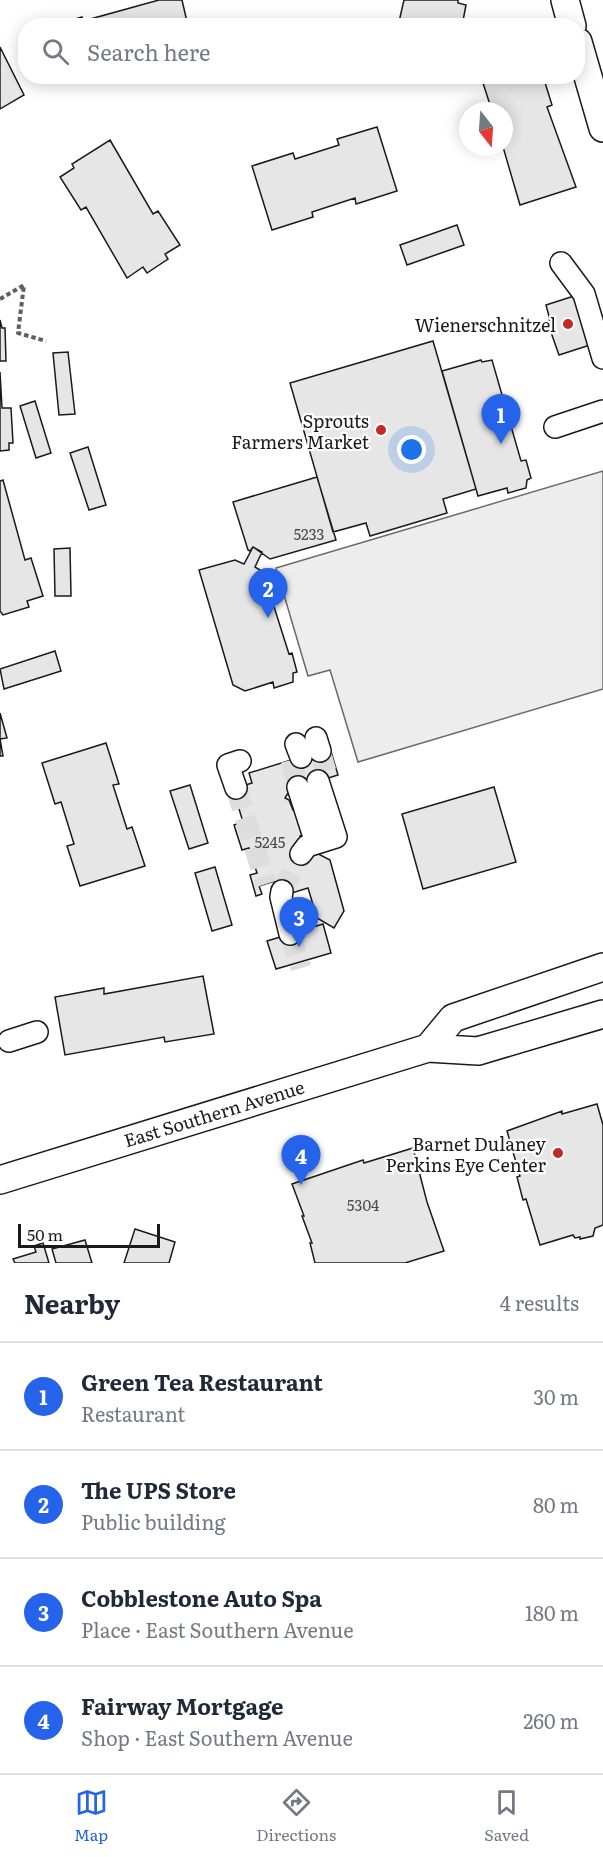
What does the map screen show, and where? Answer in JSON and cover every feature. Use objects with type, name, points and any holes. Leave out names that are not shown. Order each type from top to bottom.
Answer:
[{"type":"main road","points":[[565,0],[570,18]]},
{"type":"main road","points":[[585,66],[603,128]]},
{"type":"main road","points":[[428,1048],[453,1018],[603,967]]},
{"type":"main road","name":"East Southern Avenue","points":[[0,1180],[428,1048],[478,1051],[603,1014]]},
{"type":"lane","points":[[561,263],[584,294],[603,358]]},
{"type":"lane","points":[[555,427],[603,411]]},
{"type":"lane","points":[[236,788],[228,765],[240,761]]},
{"type":"lane","points":[[313,782],[322,843],[313,782]]},
{"type":"lane","points":[[276,891],[290,934]]},
{"type":"lane","points":[[9,1041],[37,1032]]},
{"type":"path","points":[[0,299],[24,285],[18,333],[45,341]]},
{"type":"shaded area","points":[[603,471],[603,689],[358,762],[330,670],[308,676],[276,568]]},
{"type":"building","points":[[159,0],[182,0],[186,18],[94,18]]},
{"type":"building","points":[[404,0],[458,0],[458,3],[466,5],[464,18],[400,18]]},
{"type":"building","points":[[0,47],[24,95],[0,109]]},
{"type":"building","points":[[483,84],[545,84],[552,105],[547,107],[576,187],[520,205],[506,156],[513,156],[513,102],[489,102]]},
{"type":"building","points":[[377,127],[397,191],[356,204],[355,198],[312,212],[313,217],[272,230],[252,166],[293,153],[295,159],[339,145],[337,139]]},
{"type":"building","points":[[110,140],[153,214],[158,211],[180,245],[165,254],[168,259],[147,273],[143,267],[127,278],[86,207],[81,210],[60,177],[74,168],[72,164]]},
{"type":"building","points":[[457,225],[464,245],[407,265],[400,245]]},
{"type":"building","name":"Wienerschnitzel","points":[[574,296],[589,326],[583,328],[590,345],[559,355],[547,321],[550,320],[546,305]]},
{"type":"building","points":[[0,320],[2,328],[5,328],[6,361],[0,361]]},
{"type":"building","name":"Sprouts Farmers Market","points":[[433,341],[476,489],[443,499],[447,513],[370,536],[366,523],[333,532],[290,383]]},
{"type":"building","points":[[68,352],[75,414],[59,415],[53,353]]},
{"type":"building","points":[[481,360],[482,362],[492,360],[521,461],[526,460],[531,478],[527,480],[526,488],[508,493],[507,488],[478,496],[442,371]]},
{"type":"building","points":[[0,372],[2,408],[11,408],[13,443],[9,443],[9,450],[0,451]]},
{"type":"building","points":[[35,401],[51,453],[36,458],[20,406]]},
{"type":"building","points":[[88,447],[106,505],[89,510],[70,453]]},
{"type":"building","points":[[317,477],[336,540],[270,559],[253,547],[250,551],[248,550],[233,502]]},
{"type":"building","points":[[3,480],[25,560],[31,558],[43,596],[27,601],[29,607],[3,615],[0,611],[0,481]]},
{"type":"building","points":[[253,547],[262,552],[255,567],[263,572],[297,672],[293,673],[293,682],[274,688],[273,682],[245,691],[233,685],[199,570],[235,560],[244,564]]},
{"type":"building","points":[[70,548],[71,596],[55,596],[54,549]]},
{"type":"building","points":[[55,651],[61,671],[4,689],[0,669]]},
{"type":"building","points":[[0,713],[7,738],[0,739]]},
{"type":"building","points":[[0,739],[3,756],[0,756]]},
{"type":"building","points":[[106,743],[119,784],[113,785],[127,829],[132,827],[145,866],[80,886],[67,846],[74,844],[61,802],[55,804],[42,763]]},
{"type":"building","points":[[330,748],[338,775],[290,790],[285,798],[295,810],[303,835],[300,836],[303,846],[330,860],[344,911],[334,928],[317,918],[308,888],[292,893],[280,886],[278,880],[259,886],[262,894],[256,896],[250,875],[257,873],[249,848],[242,850],[234,825],[243,822],[233,789],[252,783],[249,773]]},
{"type":"building","points":[[190,785],[208,843],[189,849],[170,791]]},
{"type":"building","points":[[494,787],[516,862],[423,889],[402,814]]},
{"type":"building","points":[[215,867],[232,925],[212,931],[195,873]]},
{"type":"building","points":[[323,924],[331,953],[276,969],[267,941]]},
{"type":"building","points":[[203,976],[214,1034],[165,1042],[164,1037],[65,1055],[55,997],[104,988],[104,994]]},
{"type":"building","name":"Barnet Dulaney Perkins Eye Center","points":[[597,1104],[603,1125],[603,1225],[595,1228],[593,1236],[580,1239],[573,1235],[540,1245],[526,1199],[523,1200],[517,1177],[520,1176],[507,1131],[562,1111],[562,1114]]},
{"type":"building","points":[[413,1148],[427,1202],[444,1251],[405,1263],[315,1263],[310,1243],[312,1243],[292,1184],[363,1160],[364,1163]]},
{"type":"building","points":[[135,1229],[175,1242],[169,1263],[124,1263]]},
{"type":"building","points":[[85,1240],[92,1263],[56,1263],[52,1249]]},
{"type":"building","points":[[43,1243],[49,1263],[15,1263],[13,1259],[36,1252],[34,1246]]},
{"type":"tunnel","points":[[320,751],[328,778]]},
{"type":"tunnel","points":[[291,760],[298,787]]},
{"type":"tunnel","points":[[236,788],[266,884]]},
{"type":"tunnel","points":[[282,891],[301,854]]},
{"type":"tunnel","points":[[290,934],[301,968]]},
{"type":"place","name":"Wienerschnitzel","points":[[568,324]]},
{"type":"place","name":"Sprouts Farmers Market","points":[[381,430]]},
{"type":"place","name":"Green Tea Restaurant","points":[[501,444]]},
{"type":"place","name":"The UPS Store","points":[[268,618]]},
{"type":"place","name":"Cobblestone Auto Spa","points":[[299,947]]},
{"type":"place","name":"Barnet Dulaney Perkins Eye Center","points":[[558,1153]]},
{"type":"place","name":"Fairway Mortgage","points":[[301,1185]]}]
